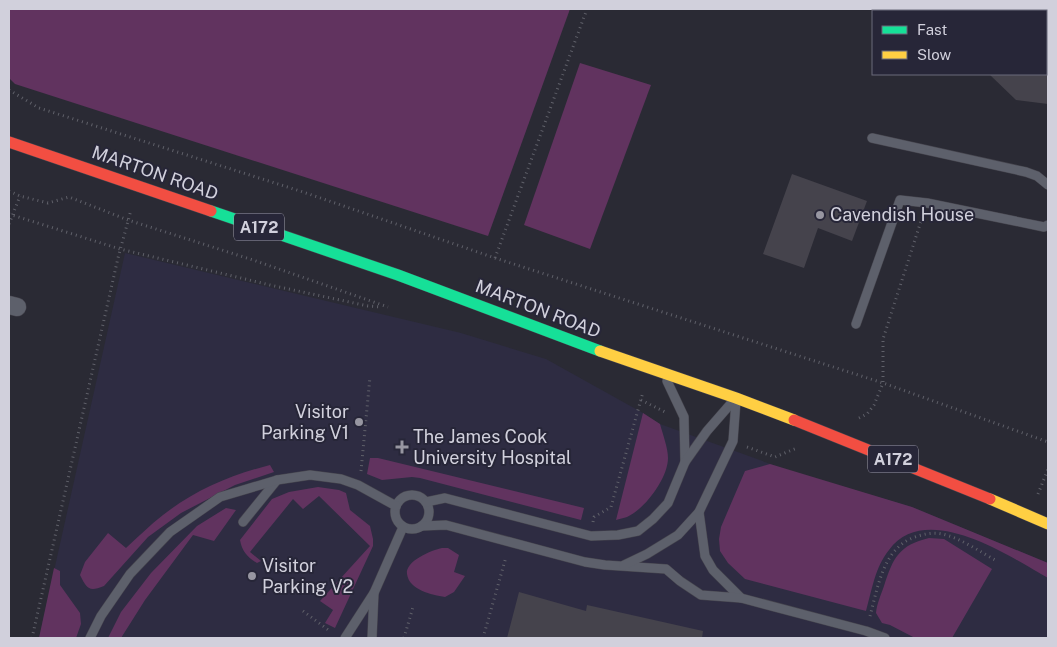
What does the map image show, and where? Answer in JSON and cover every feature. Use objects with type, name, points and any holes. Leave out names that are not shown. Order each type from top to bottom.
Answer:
[{"type":"main road","name":"MARTON ROAD","points":[[9,142],[398,275],[649,370],[736,398],[974,492],[1048,524]]},
{"type":"lane","points":[[872,138],[1026,172],[1037,176],[1048,185]]},
{"type":"lane","points":[[856,324],[900,200],[927,203],[1044,227],[1048,225]]},
{"type":"lane","points":[[664,374],[684,417],[685,462]]},
{"type":"lane","points":[[623,565],[647,554],[678,535],[700,512],[733,441],[736,398]]},
{"type":"lane","points":[[426,502],[446,498],[591,536],[618,535],[638,531],[654,519],[668,503],[685,462],[707,431],[736,398]]},
{"type":"lane","points":[[90,638],[101,616],[130,574],[170,532],[220,498],[277,480],[310,476],[341,479],[358,485],[396,506]]},
{"type":"lane","points":[[243,522],[277,480]]},
{"type":"lane","points":[[422,526],[428,520],[430,513],[426,502],[421,497],[413,495],[402,498],[396,506],[397,521],[403,527],[411,530],[422,526],[446,525],[585,562],[604,565],[666,568],[680,581],[701,595],[741,598],[866,631],[885,638]]},
{"type":"lane","points":[[700,512],[705,556],[713,570],[741,598]]},
{"type":"lane","points":[[345,638],[374,593],[403,527]]},
{"type":"lane","points":[[372,638],[374,593]]},
{"type":"path","points":[[494,258],[587,9]]},
{"type":"path","points":[[9,90],[39,108],[300,192],[494,258],[883,383],[1048,442]]},
{"type":"path","points":[[32,638],[136,184]]},
{"type":"path","points":[[9,191],[20,196],[48,203],[69,197],[128,220],[253,260],[388,308],[368,306],[279,288],[120,249],[10,214]]},
{"type":"path","points":[[9,224],[10,214],[20,196]]},
{"type":"path","points":[[733,441],[775,457],[830,434],[867,414],[874,404],[883,383],[883,339],[927,203]]},
{"type":"path","points":[[591,536],[594,517],[610,507],[649,370]]},
{"type":"path","points":[[358,485],[361,472],[370,377]]},
{"type":"path","points":[[641,400],[684,422]]},
{"type":"path","points":[[866,631],[885,564],[894,551],[909,539],[924,534],[940,533],[997,561]]},
{"type":"path","points":[[483,638],[506,557],[515,560]]},
{"type":"path","points":[[404,638],[413,607]]},
{"type":"path","points":[[303,611],[333,634],[330,638]]},
{"type":"shaded area","points":[[9,9],[570,9],[488,236],[15,84],[9,78]]},
{"type":"shaded area","points":[[580,63],[651,85],[590,249],[524,225]]},
{"type":"shaded area","name":"The James Cook University Hospital","points":[[125,253],[461,333],[546,359],[660,424],[790,471],[912,507],[1048,563],[1048,638],[39,638]]},
{"type":"shaded area","points":[[643,413],[660,424],[667,450],[667,466],[660,483],[648,500],[634,513],[616,520]]},
{"type":"shaded area","points":[[370,458],[378,458],[584,508],[581,520],[420,478],[382,480],[367,474]]},
{"type":"shaded area","points":[[770,464],[912,507],[1048,563],[1048,578],[1012,557],[968,537],[945,531],[924,530],[905,536],[889,550],[877,571],[866,611],[745,579],[728,563],[720,551],[721,527],[745,471]]},
{"type":"shaded area","points":[[270,465],[274,472],[235,485],[181,513],[148,537],[104,586],[95,589],[89,588],[80,575],[85,562],[108,533],[126,548],[158,519],[188,498],[214,484]]},
{"type":"shaded area","points":[[318,487],[346,493],[350,510],[370,526],[373,539],[373,546],[335,628],[325,623],[333,610],[320,601],[370,546],[319,496],[303,509],[293,499],[250,552],[261,561],[257,563],[248,556],[240,540],[272,499],[289,492]]},
{"type":"shaded area","points":[[226,508],[236,510],[214,541],[193,535],[145,600],[121,638],[108,638],[121,612],[151,573],[197,526]]},
{"type":"shaded area","points":[[929,538],[944,539],[992,569],[952,638],[915,638],[882,623],[876,613],[878,602],[894,560],[904,549]]},
{"type":"shaded area","points":[[448,548],[459,555],[454,572],[465,576],[454,592],[445,597],[416,588],[409,580],[407,574],[410,565],[415,561],[432,551]]},
{"type":"shaded area","points":[[54,568],[60,571],[60,585],[80,613],[81,624],[76,638],[39,638]]},
{"type":"building","points":[[1048,74],[1048,104],[1016,100],[990,75]]},
{"type":"building","name":"Cavendish House","points":[[792,174],[867,201],[852,241],[818,228],[804,268],[763,254]]},
{"type":"building","points":[[519,592],[586,611],[587,605],[703,631],[702,638],[507,638]]},
{"type":"traffic: fast","points":[[211,211],[398,275],[600,351]]},
{"type":"traffic: slow","points":[[600,351],[794,420]]},
{"type":"traffic: slow","points":[[990,499],[1048,524]]},
{"type":"traffic: jam","points":[[9,142],[211,211]]},
{"type":"traffic: jam","points":[[794,420],[990,499]]},
{"type":"place","name":"Cavendish House","points":[[820,215]]},
{"type":"place","name":"Visitor Parking V1","points":[[359,422]]},
{"type":"place","name":"The James Cook University Hospital","points":[[402,447]]},
{"type":"place","name":"Visitor Parking V2","points":[[252,576]]}]
